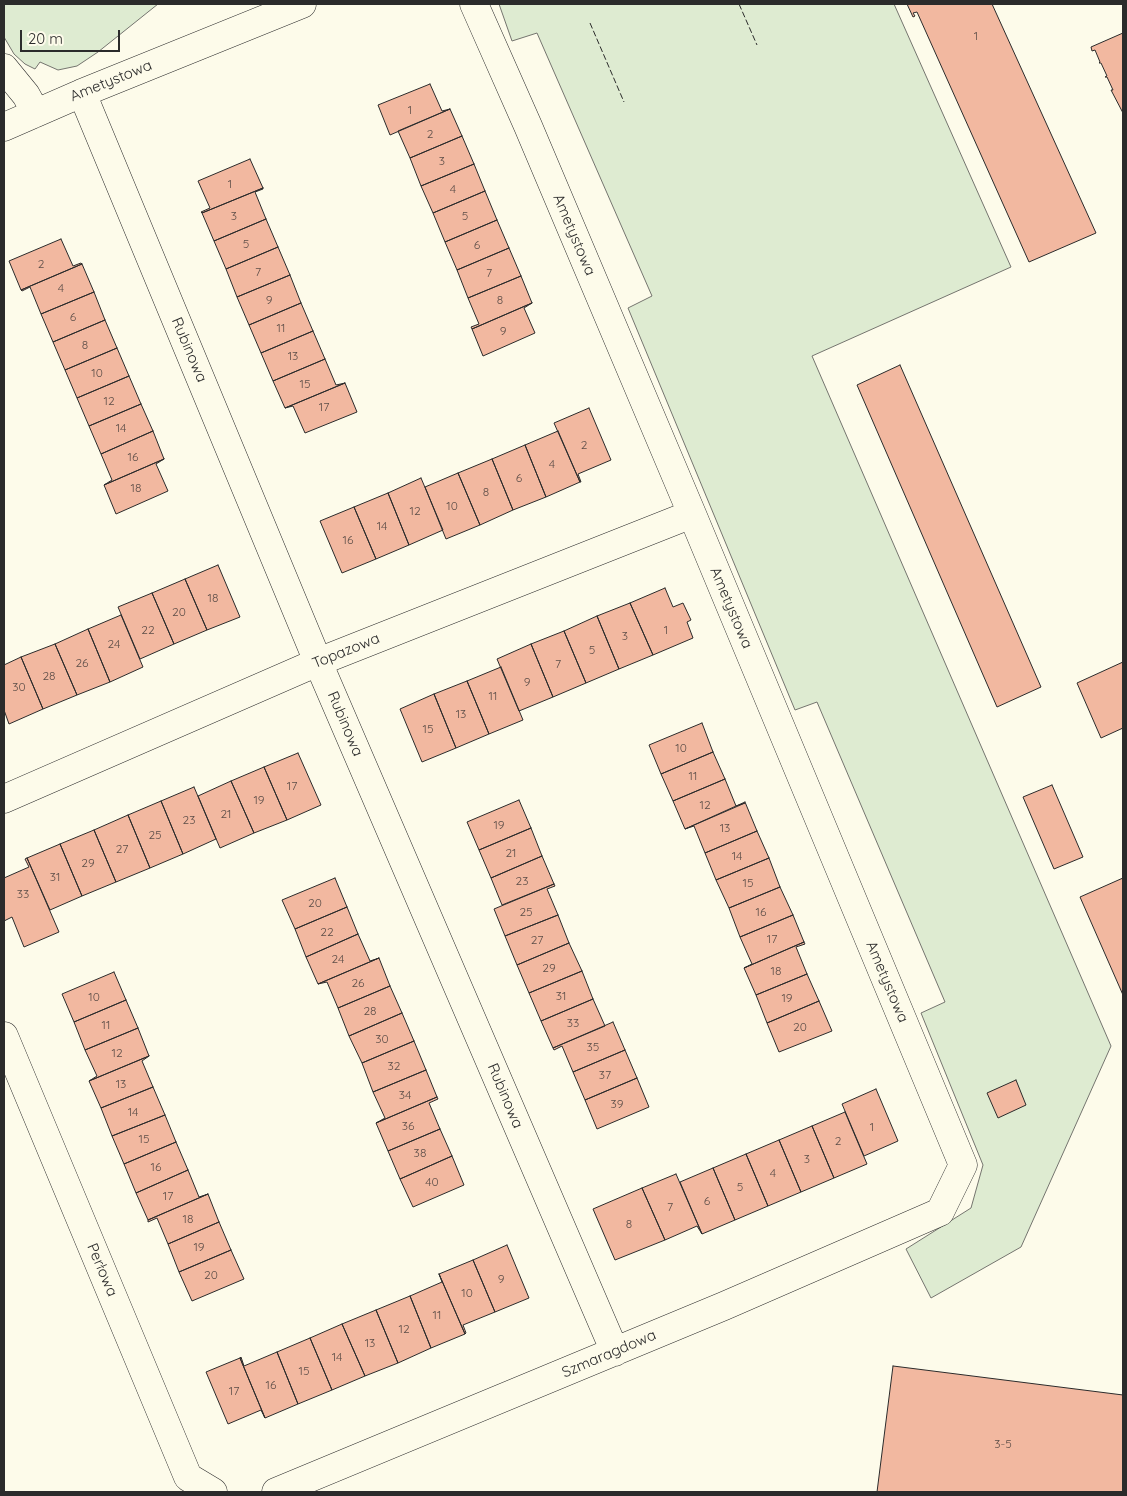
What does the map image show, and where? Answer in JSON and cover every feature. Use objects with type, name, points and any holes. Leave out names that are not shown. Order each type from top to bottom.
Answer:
[{"type":"street","name":"Ametystowa","points":[[4,127],[82,93],[302,4]]},
{"type":"street","name":"Ametystowa","points":[[474,4],[532,135],[692,514],[963,1165],[940,1212]]},
{"type":"street","points":[[4,68],[26,95],[36,113]]},
{"type":"street","name":"Rubinowa","points":[[82,93],[318,662],[615,1352]]},
{"type":"street","name":"Topazowa","points":[[4,799],[318,662],[692,514]]},
{"type":"street","name":"Perłowa","points":[[4,1036],[188,1477],[213,1492]]},
{"type":"street","name":"Szmaragdowa","points":[[276,1492],[615,1352],[940,1212]]},
{"type":"green space","points":[[4,4],[158,4],[98,52],[77,66],[58,70],[40,62],[35,69],[25,64],[14,54],[4,37]]},
{"type":"green space","points":[[499,4],[894,4],[1011,267],[812,356],[1111,1046],[1021,1247],[931,1298],[906,1249],[971,1208],[983,1165],[921,1013],[945,1002],[817,702],[795,710],[628,308],[652,296],[537,33],[512,41]]},
{"type":"building","points":[[907,4],[992,4],[1096,233],[1029,262],[917,12],[913,13],[915,16],[913,17]]},
{"type":"building","points":[[1123,33],[1123,113],[1111,90],[1113,90],[1107,77],[1105,77],[1107,76],[1101,63],[1099,63],[1095,50],[1092,51],[1091,47]]},
{"type":"building","points":[[430,84],[442,111],[450,109],[390,135],[378,105]]},
{"type":"building","points":[[450,109],[462,136],[410,158],[398,131]]},
{"type":"building","points":[[462,136],[474,164],[421,186],[410,158]]},
{"type":"building","points":[[250,159],[263,188],[202,213],[210,208],[198,181]]},
{"type":"building","points":[[474,164],[485,191],[433,213],[421,186]]},
{"type":"building","points":[[263,188],[255,192],[266,219],[214,241],[202,213]]},
{"type":"building","points":[[485,191],[497,220],[445,242],[433,213]]},
{"type":"building","points":[[266,219],[278,247],[226,269],[214,241]]},
{"type":"building","points":[[497,220],[509,248],[457,270],[445,242]]},
{"type":"building","points":[[61,239],[73,266],[82,264],[21,290],[9,261]]},
{"type":"building","points":[[278,247],[290,275],[237,297],[226,269]]},
{"type":"building","points":[[509,248],[521,276],[468,298],[457,270]]},
{"type":"building","points":[[82,264],[94,292],[41,314],[30,287],[21,290]]},
{"type":"building","points":[[290,275],[301,303],[249,325],[237,297]]},
{"type":"building","points":[[521,276],[532,303],[472,329],[471,327],[479,324],[468,298]]},
{"type":"building","points":[[94,292],[105,320],[53,342],[41,314]]},
{"type":"building","points":[[301,303],[313,331],[261,353],[249,325]]},
{"type":"building","points":[[532,303],[524,308],[535,333],[483,356],[472,329]]},
{"type":"building","points":[[105,320],[117,348],[65,370],[53,342]]},
{"type":"building","points":[[313,331],[325,359],[273,381],[261,353]]},
{"type":"building","points":[[117,348],[129,376],[77,398],[65,370]]},
{"type":"building","points":[[325,359],[336,385],[345,383],[285,408],[273,381]]},
{"type":"building","points":[[900,365],[1041,687],[997,707],[857,385]]},
{"type":"building","points":[[129,376],[141,404],[89,426],[77,398]]},
{"type":"building","points":[[345,383],[357,412],[305,433],[293,406],[285,408]]},
{"type":"building","points":[[141,404],[153,431],[101,454],[89,426]]},
{"type":"building","points":[[589,408],[611,460],[578,474],[580,482],[554,423]]},
{"type":"building","points":[[153,431],[164,459],[104,485],[112,480],[101,454]]},
{"type":"building","points":[[558,431],[580,482],[546,497],[525,445]]},
{"type":"building","points":[[525,445],[546,497],[513,510],[492,459]]},
{"type":"building","points":[[164,459],[156,464],[168,491],[116,514],[104,485]]},
{"type":"building","points":[[492,459],[513,510],[480,525],[458,473]]},
{"type":"building","points":[[458,473],[480,525],[446,539],[425,487]]},
{"type":"building","points":[[421,478],[443,530],[409,545],[388,493]]},
{"type":"building","points":[[388,493],[409,545],[376,559],[354,507]]},
{"type":"building","points":[[354,507],[376,559],[342,573],[320,521]]},
{"type":"building","points":[[218,565],[240,617],[207,630],[185,579]]},
{"type":"building","points":[[185,579],[207,630],[174,644],[152,593]]},
{"type":"building","points":[[665,588],[673,607],[683,603],[691,620],[687,622],[693,638],[653,655],[630,603]]},
{"type":"building","points":[[152,593],[174,644],[140,659],[118,607]]},
{"type":"building","points":[[630,603],[653,655],[619,669],[597,616]]},
{"type":"building","points":[[121,615],[143,667],[110,682],[88,629]]},
{"type":"building","points":[[597,616],[619,669],[586,683],[564,631]]},
{"type":"building","points":[[88,629],[110,682],[77,695],[55,644]]},
{"type":"building","points":[[564,631],[586,683],[553,697],[531,644]]},
{"type":"building","points":[[55,644],[77,695],[43,709],[21,657]]},
{"type":"building","points":[[531,644],[553,697],[519,711],[497,659]]},
{"type":"building","points":[[21,657],[43,709],[9,724],[4,710],[4,665]]},
{"type":"building","points":[[1123,662],[1123,728],[1101,738],[1077,683]]},
{"type":"building","points":[[501,667],[523,720],[489,734],[467,681]]},
{"type":"building","points":[[467,681],[489,734],[456,748],[434,694]]},
{"type":"building","points":[[434,694],[456,748],[422,762],[400,709]]},
{"type":"building","points":[[702,723],[713,752],[661,774],[649,745]]},
{"type":"building","points":[[713,752],[725,779],[673,801],[661,774]]},
{"type":"building","points":[[298,753],[321,805],[287,820],[264,767]]},
{"type":"building","points":[[264,767],[287,820],[254,833],[231,781]]},
{"type":"building","points":[[725,779],[736,806],[745,803],[685,829],[673,801]]},
{"type":"building","points":[[231,781],[254,833],[220,848],[198,796]]},
{"type":"building","points":[[1052,785],[1083,857],[1054,869],[1023,797]]},
{"type":"building","points":[[194,787],[216,839],[183,854],[161,801]]},
{"type":"building","points":[[519,800],[531,828],[479,850],[467,822]]},
{"type":"building","points":[[161,801],[183,854],[150,868],[128,815]]},
{"type":"building","points":[[745,802],[757,831],[705,853],[694,826],[685,829]]},
{"type":"building","points":[[128,815],[150,868],[116,882],[94,830]]},
{"type":"building","points":[[531,828],[542,856],[491,878],[479,850]]},
{"type":"building","points":[[94,830],[116,882],[82,896],[60,844]]},
{"type":"building","points":[[757,831],[769,858],[716,880],[705,853]]},
{"type":"building","points":[[60,844],[82,896],[50,910],[27,858]]},
{"type":"building","points":[[542,856],[554,884],[502,905],[491,878]]},
{"type":"building","points":[[27,858],[59,932],[24,947],[12,917],[4,921],[4,878],[29,867],[25,859]]},
{"type":"building","points":[[769,858],[780,887],[729,908],[716,880]]},
{"type":"building","points":[[335,878],[347,907],[295,929],[282,900]]},
{"type":"building","points":[[1123,878],[1123,995],[1080,897]]},
{"type":"building","points":[[554,884],[555,886],[547,889],[558,915],[505,936],[494,909]]},
{"type":"building","points":[[780,887],[793,915],[740,937],[729,908]]},
{"type":"building","points":[[347,907],[358,934],[306,957],[295,929]]},
{"type":"building","points":[[558,915],[569,943],[517,965],[505,936]]},
{"type":"building","points":[[793,915],[804,942],[744,968],[752,964],[740,937]]},
{"type":"building","points":[[358,934],[370,961],[379,958],[318,984],[306,957]]},
{"type":"building","points":[[804,942],[805,944],[796,947],[807,974],[756,995],[744,968]]},
{"type":"building","points":[[569,943],[582,971],[529,993],[517,965]]},
{"type":"building","points":[[379,958],[390,986],[338,1008],[327,982],[318,984]]},
{"type":"building","points":[[582,971],[593,999],[541,1021],[529,993]]},
{"type":"building","points":[[114,972],[126,1000],[74,1022],[62,994]]},
{"type":"building","points":[[807,974],[819,1001],[767,1023],[756,995]]},
{"type":"building","points":[[390,986],[402,1013],[349,1036],[338,1008]]},
{"type":"building","points":[[593,999],[605,1026],[553,1048],[541,1021]]},
{"type":"building","points":[[126,1000],[138,1028],[85,1050],[74,1022]]},
{"type":"building","points":[[819,1001],[832,1031],[779,1052],[767,1023]]},
{"type":"building","points":[[402,1013],[414,1041],[362,1063],[349,1036]]},
{"type":"building","points":[[613,1022],[625,1050],[573,1072],[562,1046],[554,1050],[553,1048]]},
{"type":"building","points":[[138,1028],[149,1056],[89,1081],[97,1076],[85,1050]]},
{"type":"building","points":[[414,1041],[426,1070],[373,1092],[362,1063]]},
{"type":"building","points":[[625,1050],[637,1078],[585,1100],[573,1072]]},
{"type":"building","points":[[149,1056],[142,1061],[153,1087],[101,1108],[89,1081]]},
{"type":"building","points":[[426,1070],[437,1097],[376,1123],[385,1118],[373,1092]]},
{"type":"building","points":[[637,1078],[649,1107],[597,1129],[585,1100]]},
{"type":"building","points":[[1016,1080],[1026,1105],[998,1118],[987,1093]]},
{"type":"building","points":[[153,1087],[165,1115],[112,1136],[101,1108]]},
{"type":"building","points":[[876,1089],[898,1141],[864,1156],[842,1104]]},
{"type":"building","points":[[437,1097],[438,1099],[429,1103],[440,1129],[388,1151],[376,1123]]},
{"type":"building","points":[[845,1112],[867,1164],[834,1178],[812,1126]]},
{"type":"building","points":[[165,1115],[176,1142],[124,1164],[112,1136]]},
{"type":"building","points":[[812,1126],[834,1178],[801,1192],[779,1140]]},
{"type":"building","points":[[440,1129],[452,1156],[400,1179],[388,1151]]},
{"type":"building","points":[[779,1140],[801,1192],[768,1206],[746,1154]]},
{"type":"building","points":[[176,1142],[188,1170],[136,1193],[124,1164]]},
{"type":"building","points":[[746,1154],[768,1206],[735,1220],[713,1168]]},
{"type":"building","points":[[452,1156],[464,1185],[413,1207],[400,1179]]},
{"type":"building","points":[[713,1168],[735,1220],[702,1234],[680,1182]]},
{"type":"building","points":[[188,1170],[199,1197],[208,1194],[148,1220],[136,1193]]},
{"type":"building","points":[[676,1174],[702,1234],[697,1226],[665,1240],[642,1188]]},
{"type":"building","points":[[642,1188],[665,1240],[615,1260],[593,1209]]},
{"type":"building","points":[[208,1194],[219,1222],[168,1244],[157,1218],[148,1222],[148,1220]]},
{"type":"building","points":[[219,1222],[231,1250],[179,1272],[168,1244]]},
{"type":"building","points":[[507,1245],[529,1298],[495,1312],[473,1260]]},
{"type":"building","points":[[231,1250],[244,1279],[192,1301],[179,1272]]},
{"type":"building","points":[[473,1260],[495,1312],[463,1325],[465,1334],[439,1274]]},
{"type":"building","points":[[439,1274],[465,1334],[431,1348],[410,1296],[442,1282]]},
{"type":"building","points":[[410,1296],[431,1348],[398,1363],[376,1310]]},
{"type":"building","points":[[376,1310],[398,1363],[365,1376],[342,1324]]},
{"type":"building","points":[[342,1324],[365,1376],[332,1390],[310,1338]]},
{"type":"building","points":[[310,1338],[332,1390],[298,1404],[277,1352]]},
{"type":"building","points":[[277,1352],[298,1404],[265,1418],[240,1358],[244,1366]]},
{"type":"building","points":[[240,1358],[265,1418],[261,1410],[228,1424],[206,1372]]},
{"type":"building","points":[[893,1366],[1123,1395],[1123,1492],[877,1492]]},
{"type":"fence","points":[[739,4],[757,45]]},
{"type":"fence","points":[[590,23],[624,102]]}]
